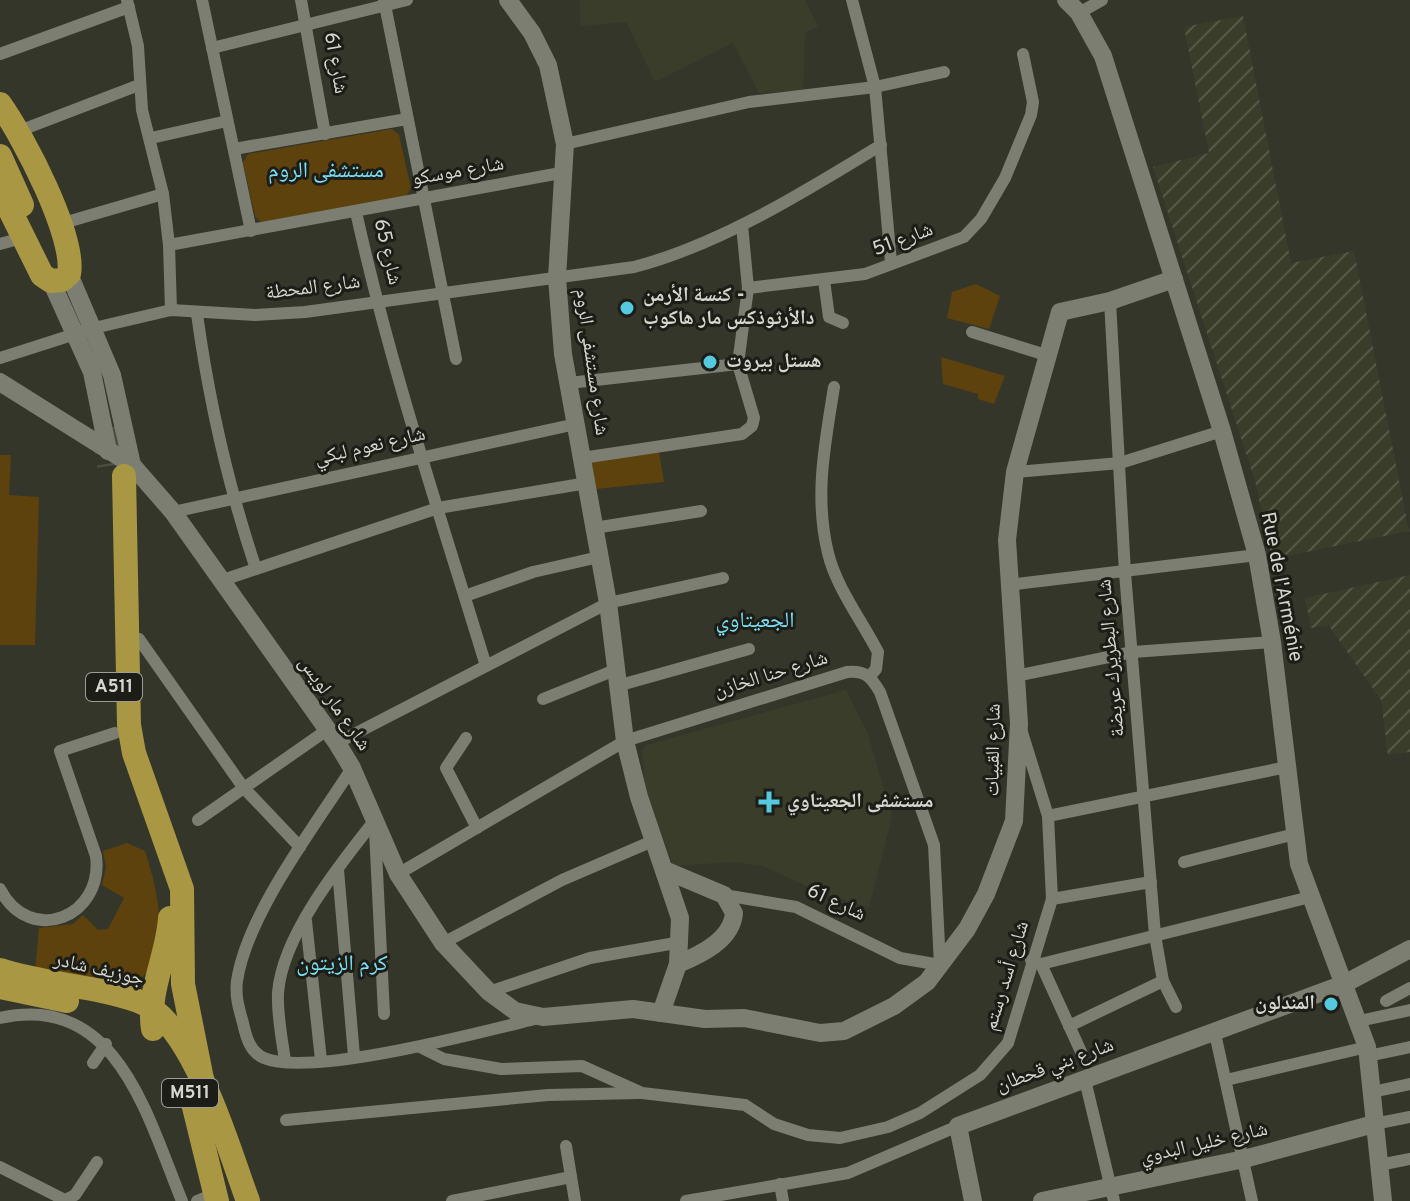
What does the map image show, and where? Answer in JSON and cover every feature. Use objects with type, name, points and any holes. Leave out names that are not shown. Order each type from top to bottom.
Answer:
[{"type":"highway","points":[[0,104],[60,224],[69,249],[59,272]]},
{"type":"highway","points":[[9,125],[59,272]]},
{"type":"highway","points":[[0,156],[59,272]]},
{"type":"highway","points":[[0,190],[11,241],[42,275],[59,272]]},
{"type":"highway","name":"A511","points":[[118,464],[115,733],[119,756],[161,868],[169,899],[169,936],[153,999],[156,1024]]},
{"type":"highway","name":"A511","points":[[118,464],[129,725],[134,753],[182,889],[183,984],[202,1093]]},
{"type":"highway","name":"جوزيف شادر","points":[[3,982],[35,979],[126,997],[147,1005],[156,1024]]},
{"type":"highway","name":"جوزيف شادر","points":[[3,982],[118,1011],[156,1024]]},
{"type":"highway","name":"M511","points":[[156,1024],[173,1057],[202,1093],[227,1166],[248,1201]]},
{"type":"highway","points":[[202,1093],[215,1199]]},
{"type":"highway","points":[[202,1093],[246,1159],[262,1201]]},
{"type":"highway","name":"M511","points":[[215,1199],[227,1166]]},
{"type":"street","points":[[202,0],[251,231]]},
{"type":"street","name":"شارع 61","points":[[301,0],[325,134]]},
{"type":"street","points":[[212,48],[385,2],[407,0]]},
{"type":"street","name":"شارع مستشفى الروم","points":[[508,0],[532,33],[548,65],[565,144],[566,172],[557,278],[561,336],[608,603],[625,741],[639,797],[667,871],[680,918],[678,964],[661,1013]]},
{"type":"street","points":[[852,0],[875,87],[891,262]]},
{"type":"street","points":[[1072,6],[1102,0]]},
{"type":"street","points":[[385,2],[440,292],[456,359]]},
{"type":"street","points":[[0,54],[128,4],[138,46],[139,85],[163,194],[169,245],[171,310]]},
{"type":"street","name":"Rue de l'Arménie","points":[[1072,6],[1103,56],[1222,431],[1257,555],[1272,642],[1295,834],[1310,897],[1368,1051],[1383,1201]]},
{"type":"street","name":"شارع 51","points":[[748,288],[871,273],[891,262],[929,253],[958,241],[981,219],[1005,178],[1031,115],[1033,102],[1023,54]]},
{"type":"street","points":[[565,144],[749,102],[875,87],[944,72]]},
{"type":"street","points":[[9,125],[139,85]]},
{"type":"street","points":[[234,149],[407,119]]},
{"type":"street","points":[[151,138],[227,121]]},
{"type":"street","name":"شارع المحطة","points":[[0,358],[171,310],[197,314],[305,312],[653,262],[742,225],[881,145]]},
{"type":"street","name":"شارع موسكو","points":[[169,245],[566,172]]},
{"type":"street","points":[[60,224],[163,194]]},
{"type":"street","name":"شارع 65","points":[[356,212],[376,301],[486,666]]},
{"type":"street","points":[[582,458],[748,430],[754,418],[738,364],[748,288],[742,225]]},
{"type":"street","points":[[59,272],[85,332],[112,375],[118,464]]},
{"type":"street","name":"شارع القبيات","points":[[633,1009],[705,1019],[744,1018],[820,1033],[844,1031],[910,996],[940,965],[967,929],[986,894],[1014,821],[1019,723],[1007,540],[1015,472],[1046,355],[1060,312],[1110,301],[1174,279]]},
{"type":"street","points":[[824,280],[829,317],[843,323]]},
{"type":"street","name":"شارع البطريرك عريضة","points":[[1110,301],[1125,573],[1155,935],[1163,981],[1176,1007]]},
{"type":"street","points":[[197,314],[208,394],[233,498],[256,569]]},
{"type":"street","points":[[85,332],[92,372],[118,464]]},
{"type":"street","points":[[972,332],[1046,355]]},
{"type":"street","points":[[569,383],[738,364]]},
{"type":"street","name":"شارع مار لويس","points":[[0,382],[29,403],[85,433],[173,512],[352,768],[398,874],[443,943],[489,992],[515,1011],[543,1017],[633,1009]]},
{"type":"street","points":[[834,387],[819,474],[822,513],[832,564],[878,652],[876,669],[870,676],[880,692],[934,845],[940,965]]},
{"type":"street","name":"شارع نعوم لبكي","points":[[173,512],[576,424]]},
{"type":"street","points":[[1015,472],[1120,463],[1222,431]]},
{"type":"street","points":[[220,581],[438,508],[587,483]]},
{"type":"street","points":[[594,528],[701,511]]},
{"type":"street","points":[[1008,585],[1257,555]]},
{"type":"street","points":[[465,596],[533,572],[599,557]]},
{"type":"street","points":[[198,820],[243,787],[332,737],[486,666],[608,603],[723,578]]},
{"type":"street","points":[[139,639],[243,787],[300,847]]},
{"type":"street","points":[[1015,676],[1133,652],[1272,642]]},
{"type":"street","points":[[543,699],[616,678],[749,649]]},
{"type":"street","name":"شارع حنا الخازن","points":[[398,874],[625,741],[847,672],[870,676]]},
{"type":"street","name":"شارع أسد رستم","points":[[420,1047],[444,1059],[501,1069],[588,1067],[642,1093],[745,1105],[774,1124],[808,1135],[840,1138],[888,1127],[952,1095],[994,1063],[1008,1043],[1036,962],[1052,899],[1048,816],[1019,723]]},
{"type":"street","points":[[0,889],[18,914],[39,920],[59,919],[77,909],[87,897],[98,871],[96,856],[60,751],[115,733]]},
{"type":"street","points":[[466,738],[446,768],[477,828]]},
{"type":"street","points":[[1048,816],[1287,767]]},
{"type":"street","points":[[352,768],[300,847],[255,928],[237,982],[237,1002],[252,1049],[260,1057],[285,1061],[321,1060],[420,1047],[543,1017]]},
{"type":"street","points":[[285,1061],[279,985],[287,951],[338,870],[375,820]]},
{"type":"street","points":[[375,820],[384,1014]]},
{"type":"street","points":[[1184,862],[1295,834]]},
{"type":"street","points":[[443,943],[562,880],[655,840]]},
{"type":"street","points":[[338,870],[354,1056]]},
{"type":"street","name":"شارع 61","points":[[667,871],[724,895],[796,907],[900,958],[940,965]]},
{"type":"street","points":[[1052,899],[1151,882]]},
{"type":"street","points":[[678,964],[701,953],[731,929],[734,913],[724,895]]},
{"type":"street","points":[[1082,1054],[1036,962],[1310,897]]},
{"type":"street","points":[[306,921],[321,1060]]},
{"type":"street","points":[[489,992],[590,958],[681,942]]},
{"type":"street","name":"شارع بني قحطان","points":[[686,1201],[848,1173],[958,1126],[1214,1029],[1344,984],[1410,949]]},
{"type":"street","points":[[1069,1026],[1163,981]]},
{"type":"street","points":[[1386,1001],[1410,988]]},
{"type":"street","points":[[1359,1021],[1410,1010]]},
{"type":"street","points":[[0,1018],[25,1012],[43,1013],[76,1024],[106,1044],[125,1074],[182,1201]]},
{"type":"street","points":[[1214,1029],[1252,1201]]},
{"type":"street","points":[[93,1063],[106,1044]]},
{"type":"street","points":[[1226,1080],[1368,1051],[1410,1047]]},
{"type":"street","points":[[1085,1080],[1112,1194]]},
{"type":"street","points":[[1372,1092],[1410,1084]]},
{"type":"street","points":[[286,1120],[548,1095],[642,1093]]},
{"type":"street","points":[[1374,1124],[1410,1117]]},
{"type":"street","name":"شارع خليل البدوي","points":[[1042,1201],[1112,1194],[1374,1124]]},
{"type":"street","points":[[958,1126],[973,1201]]},
{"type":"street","points":[[566,1146],[575,1201]]},
{"type":"street","points":[[1379,1165],[1410,1159]]},
{"type":"street","points":[[0,1167],[61,1200],[75,1195],[97,1162]]},
{"type":"street","points":[[452,1201],[571,1177]]},
{"type":"street","points":[[780,1184],[783,1201]]},
{"type":"shaded area","points":[[579,0],[805,0],[818,26],[805,33],[803,90],[759,93],[733,43],[655,82],[626,22],[581,26]]},
{"type":"shaded area","points":[[1243,16],[1291,263],[1354,251],[1409,531],[1272,559],[1255,481],[1153,167],[1209,153],[1184,27]]},
{"type":"shaded area","points":[[392,129],[399,135],[411,188],[406,196],[261,222],[255,216],[243,163],[248,154]]},
{"type":"shaded area","points":[[976,284],[1000,296],[989,329],[947,318],[952,292]]},
{"type":"shaded area","points":[[941,357],[1005,376],[994,404],[978,399],[978,394],[943,384]]},
{"type":"shaded area","points":[[659,452],[664,482],[596,489],[591,461]]},
{"type":"shaded area","points":[[0,455],[11,455],[9,495],[39,497],[35,645],[0,645]]},
{"type":"shaded area","points":[[1410,575],[1410,752],[1388,755],[1381,700],[1329,626],[1311,628],[1305,598]]},
{"type":"shaded area","name":"مستشفى الجعيتاوي","points":[[846,690],[867,731],[892,817],[869,908],[810,888],[763,866],[733,862],[673,866],[645,788],[642,751],[646,745]]},
{"type":"shaded area","points":[[127,843],[145,851],[159,910],[157,952],[149,969],[136,981],[115,987],[35,972],[39,928],[73,924],[83,915],[98,930],[108,929],[124,898],[102,885],[106,867],[103,851]]},
{"type":"tunnel","points":[[103,428],[109,466]]},
{"type":"place","name":"كنسة الأرمن - دالأرثوذكس مار هاكوب","points":[[627,308]]},
{"type":"place","name":"هستل بيروت","points":[[710,362]]},
{"type":"place","name":"مستشفى الجعيتاوي","points":[[769,802]]},
{"type":"place","name":"المندلون","points":[[1331,1004]]},
{"type":"district","name":"مستشفى الروم","points":[[326,171]]},
{"type":"district","name":"الجعيتاوي","points":[[755,621]]},
{"type":"district","name":"كرم الزيتون","points":[[342,964]]}]
